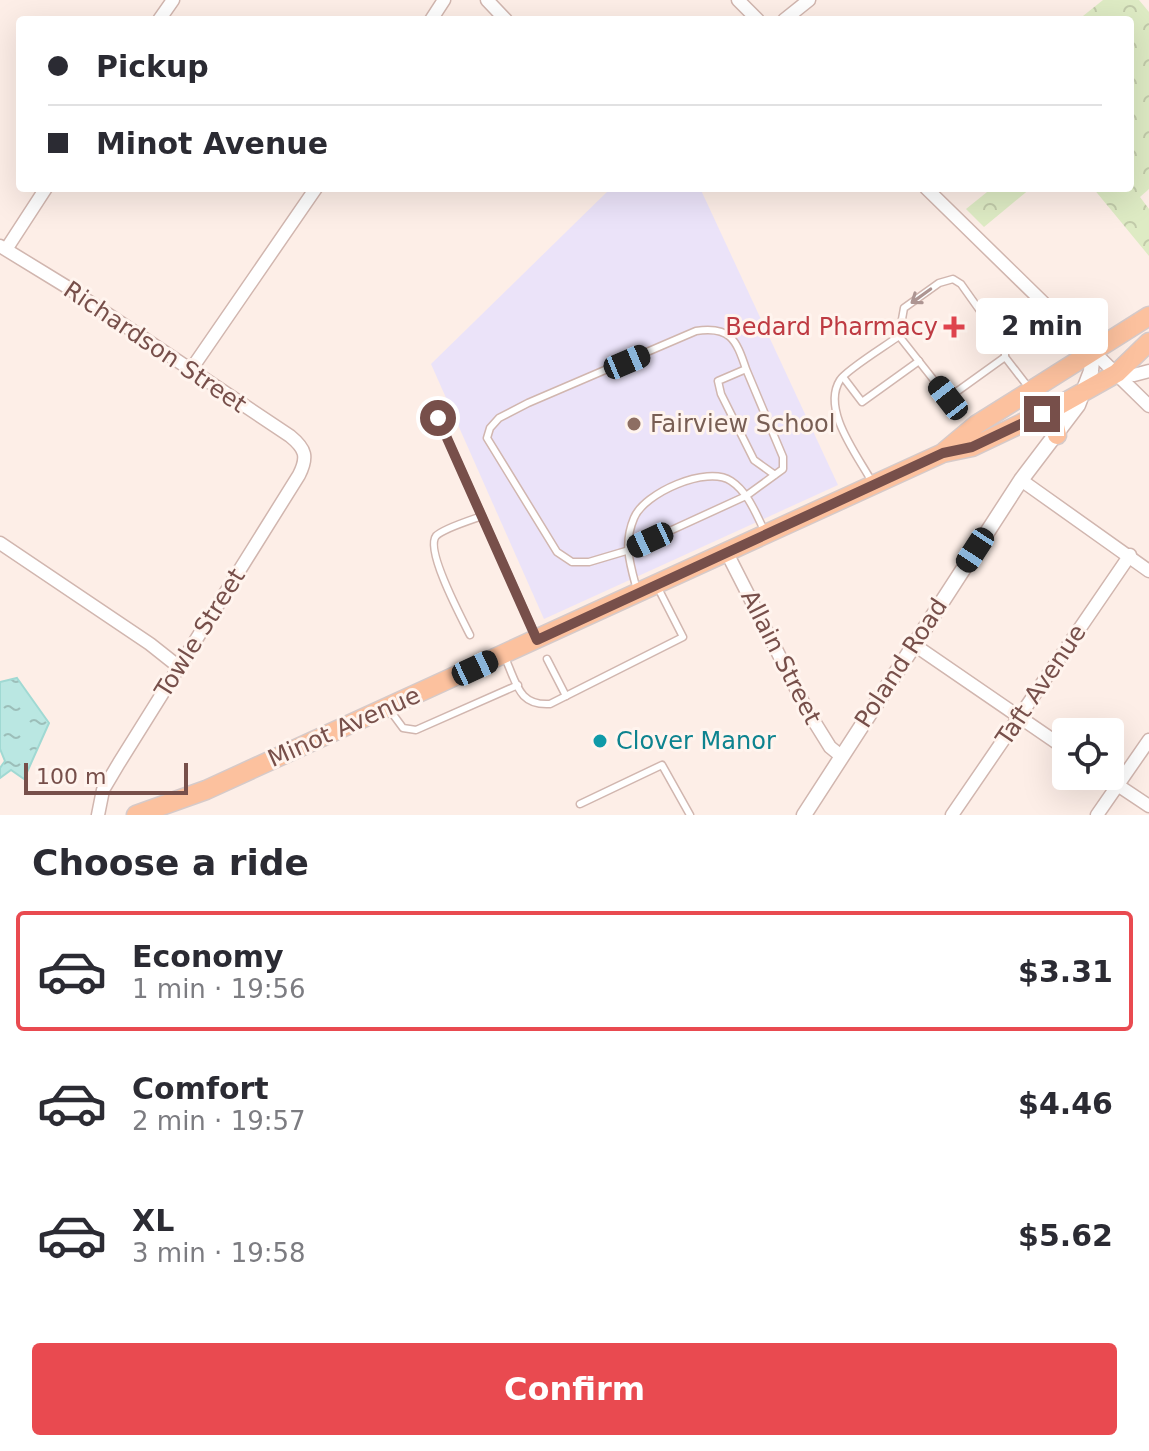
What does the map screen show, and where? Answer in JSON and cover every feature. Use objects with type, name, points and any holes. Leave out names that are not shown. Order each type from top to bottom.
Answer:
[{"type":"main road","name":"Minot Avenue","points":[[943,453],[976,425],[1093,351],[1145,324]]},
{"type":"main road","name":"Minot Avenue","points":[[136,815],[206,790],[943,453],[972,447],[1042,414],[1117,373],[1149,342]]},
{"type":"main road","points":[[1042,414],[1055,426],[1057,435]]},
{"type":"street","points":[[487,0],[502,16]]},
{"type":"street","points":[[738,0],[754,16]]},
{"type":"street","points":[[789,16],[809,0]]},
{"type":"street","points":[[3,247],[43,192]]},
{"type":"street","points":[[190,371],[313,192]]},
{"type":"street","points":[[930,192],[1149,406]]},
{"type":"street","name":"Richardson Street","points":[[3,247],[290,436],[305,453]]},
{"type":"street","name":"Poland Road","points":[[1057,435],[1086,390],[1093,351]]},
{"type":"street","points":[[1117,373],[1134,375],[1149,371]]},
{"type":"street","name":"Poland Road","points":[[804,815],[1021,480],[1057,435],[1117,373]]},
{"type":"street","name":"Towle Street","points":[[98,815],[103,790],[299,475],[306,461],[305,453]]},
{"type":"street","points":[[1021,480],[1149,571]]},
{"type":"street","points":[[0,543],[179,667]]},
{"type":"street","name":"Allain Street","points":[[727,553],[807,710],[830,747],[841,756]]},
{"type":"street","name":"Taft Avenue","points":[[952,815],[1130,555]]},
{"type":"street","points":[[913,644],[1052,739]]},
{"type":"street","points":[[1124,777],[1149,740]]},
{"type":"street","points":[[1097,815],[1115,790]]},
{"type":"street","points":[[1124,790],[1149,806]]},
{"type":"lane","points":[[874,485],[835,416],[835,397],[840,380],[899,336],[904,308],[939,283],[953,279],[961,284],[1005,346],[1005,357],[1031,392]]},
{"type":"lane","points":[[712,329],[723,331],[732,338],[746,369],[783,457],[783,469],[775,475],[746,496],[626,551],[589,562],[572,562],[557,552],[487,438],[490,428],[499,418],[528,403],[696,331],[712,329]]},
{"type":"lane","points":[[899,336],[948,398],[1005,357]]},
{"type":"lane","points":[[843,377],[862,402],[919,361]]},
{"type":"lane","points":[[746,369],[718,381],[721,394],[754,460],[775,475]]},
{"type":"lane","points":[[438,418],[537,640]]},
{"type":"lane","points":[[638,593],[626,551],[634,516],[643,504],[656,495],[685,481],[709,476],[729,479],[746,496],[766,535]]},
{"type":"lane","points":[[470,635],[433,550],[436,536],[482,516]]},
{"type":"lane","points":[[504,655],[524,699],[534,705],[550,704],[683,637],[657,585]]},
{"type":"lane","points":[[547,659],[566,696]]},
{"type":"lane","points":[[388,707],[403,728],[416,730],[518,685]]},
{"type":"lane","points":[[580,804],[662,765],[690,815]]},
{"type":"shaded area","name":"Fairview School","points":[[607,192],[702,192],[838,485],[544,619],[431,364]]},
{"type":"green space","points":[[1103,0],[1139,0],[1149,12],[1149,189],[1140,197],[1149,209],[1149,256],[1096,192],[1134,192],[1134,16],[1083,16]]},
{"type":"green space","points":[[987,192],[1026,192],[984,227],[966,209]]},
{"type":"water","points":[[17,678],[49,723],[24,779],[11,770],[0,778],[0,768],[5,761],[0,749],[0,682]]},
{"type":"place","name":"Bedard Pharmacy","points":[[954,327]]},
{"type":"place","name":"Fairview School","points":[[634,424]]},
{"type":"place","name":"Clover Manor","points":[[600,741]]},
{"type":"route","points":[[438,418],[537,640],[943,453],[972,447],[1042,414]]}]
